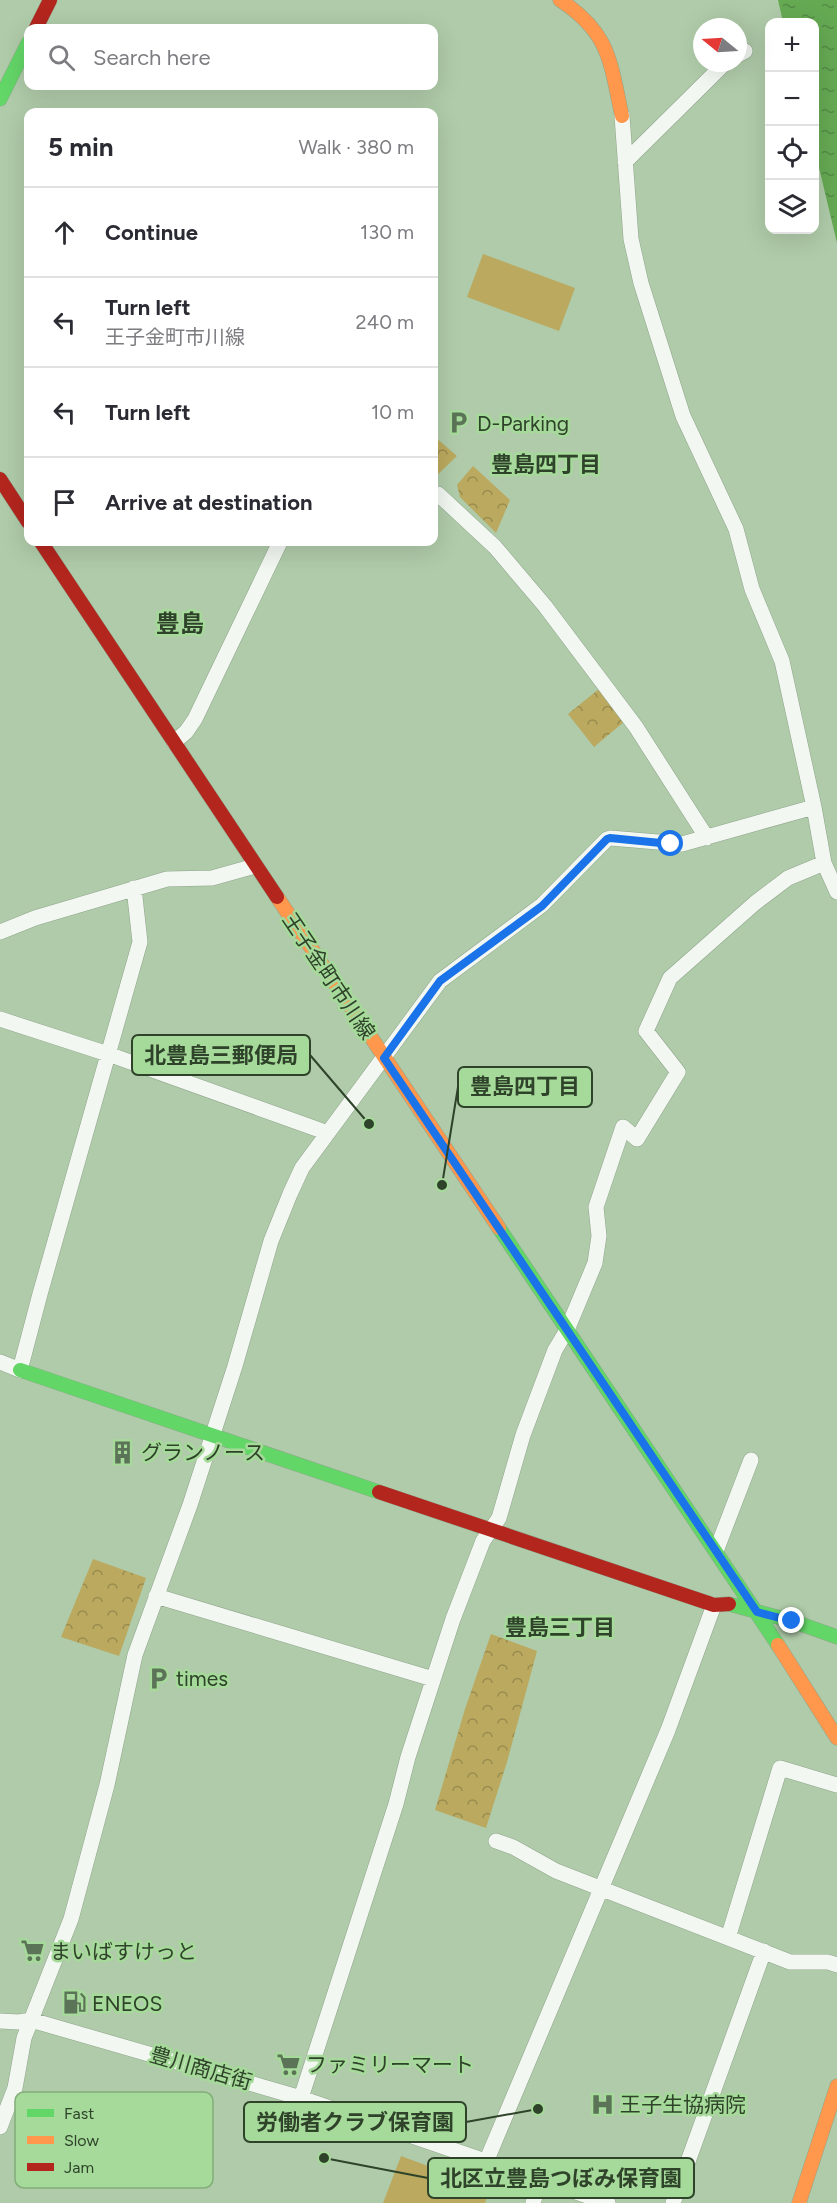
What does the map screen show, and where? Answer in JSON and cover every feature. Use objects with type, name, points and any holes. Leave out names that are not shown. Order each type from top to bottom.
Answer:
[{"type":"main road","points":[[38,24],[50,0]]},
{"type":"main road","points":[[560,0],[578,10],[589,20],[606,46],[622,116]]},
{"type":"main road","points":[[0,99],[24,51]]},
{"type":"main road","points":[[0,479],[24,516]]},
{"type":"main road","name":"王子金町市川線","points":[[44,546],[255,866],[757,1612],[837,1738]]},
{"type":"main road","points":[[21,1370],[212,1437],[714,1605],[729,1604],[792,1621],[837,1637]]},
{"type":"main road","points":[[799,2203],[837,2086]]},
{"type":"street","points":[[625,162],[716,72]]},
{"type":"street","points":[[622,116],[631,239],[642,283],[683,417],[736,529],[752,589],[782,661],[824,863],[837,892]]},
{"type":"street","points":[[438,494],[495,547],[545,606],[636,727],[707,837]]},
{"type":"street","points":[[174,742],[186,732],[195,719],[278,546]]},
{"type":"street","points":[[0,2127],[15,2088],[24,2038],[71,1919],[107,1785],[135,1655],[190,1505],[235,1366],[271,1241],[302,1168],[440,981],[542,906],[607,839],[682,844],[814,807]]},
{"type":"street","points":[[301,2098],[396,1804],[408,1757],[433,1679],[483,1541],[499,1518],[524,1435],[555,1350],[567,1330],[596,1263],[599,1236],[596,1207],[623,1126],[637,1139],[678,1072],[646,1031],[670,978],[763,896],[788,878],[824,863]]},
{"type":"street","points":[[0,932],[35,918],[167,879],[212,878],[255,866]]},
{"type":"street","points":[[0,1362],[21,1370],[40,1294],[140,942],[134,888]]},
{"type":"street","points":[[0,1019],[108,1054],[328,1133]]},
{"type":"street","points":[[716,1551],[752,1460]]},
{"type":"street","points":[[156,1596],[433,1679]]},
{"type":"street","points":[[486,2162],[668,1730],[714,1605]]},
{"type":"street","points":[[728,1938],[780,1768],[837,1785]]},
{"type":"street","points":[[496,1840],[556,1871],[790,1962],[828,1962],[837,1965]]},
{"type":"street","points":[[673,2203],[764,1951]]},
{"type":"street","name":"豊川商店街","points":[[0,2021],[32,2020],[301,2098],[608,2203]]},
{"type":"street","points":[[533,2203],[540,2181]]},
{"type":"green space","points":[[483,254],[575,288],[559,331],[467,297]]},
{"type":"green space","points":[[438,439],[457,456],[438,474]]},
{"type":"green space","points":[[473,466],[510,500],[496,533],[460,497],[457,485]]},
{"type":"green space","points":[[599,689],[625,721],[594,747],[568,714]]},
{"type":"green space","points":[[93,1559],[146,1578],[119,1656],[61,1637]]},
{"type":"green space","points":[[491,1634],[537,1651],[507,1762],[486,1828],[435,1810],[465,1709]]},
{"type":"green space","points":[[401,2156],[490,2189],[485,2203],[383,2203]]},
{"type":"water","points":[[778,0],[837,0],[837,243],[819,168],[819,18],[782,18]]},
{"type":"traffic: fast","points":[[0,99],[24,51]]},
{"type":"traffic: fast","points":[[499,1228],[778,1645]]},
{"type":"traffic: fast","points":[[20,1370],[379,1492]]},
{"type":"traffic: fast","points":[[729,1604],[792,1621],[837,1637]]},
{"type":"traffic: slow","points":[[560,0],[589,24],[605,50],[622,116]]},
{"type":"traffic: slow","points":[[277,897],[499,1228]]},
{"type":"traffic: slow","points":[[778,1645],[837,1738]]},
{"type":"traffic: slow","points":[[799,2203],[837,2086]]},
{"type":"traffic: jam","points":[[38,24],[50,0]]},
{"type":"traffic: jam","points":[[0,479],[24,516]]},
{"type":"traffic: jam","points":[[44,546],[277,897]]},
{"type":"traffic: jam","points":[[379,1492],[714,1605],[729,1604]]},
{"type":"place","name":"D-Parking","points":[[459,423]]},
{"type":"place","name":"北豊島三郵便局","points":[[369,1124]]},
{"type":"place","name":"豊島四丁目","points":[[442,1185]]},
{"type":"place","name":"グランノース","points":[[123,1452]]},
{"type":"place","name":"times","points":[[158,1678]]},
{"type":"place","name":"まいばすけっと","points":[[32,1951]]},
{"type":"place","name":"ENEOS","points":[[74,2003]]},
{"type":"place","name":"ファミリーマート","points":[[288,2064]]},
{"type":"place","name":"王子生協病院","points":[[602,2104]]},
{"type":"place","name":"労働者クラブ保育園","points":[[538,2109]]},
{"type":"place","name":"北区立豊島つぼみ保育園","points":[[324,2158]]},
{"type":"district","name":"豊島四丁目","points":[[546,464]]},
{"type":"district","name":"豊島","points":[[180,623]]},
{"type":"district","name":"豊島三丁目","points":[[560,1627]]},
{"type":"route","points":[[671,844],[607,839],[542,906],[440,981],[384,1058],[757,1612],[792,1621]]}]
